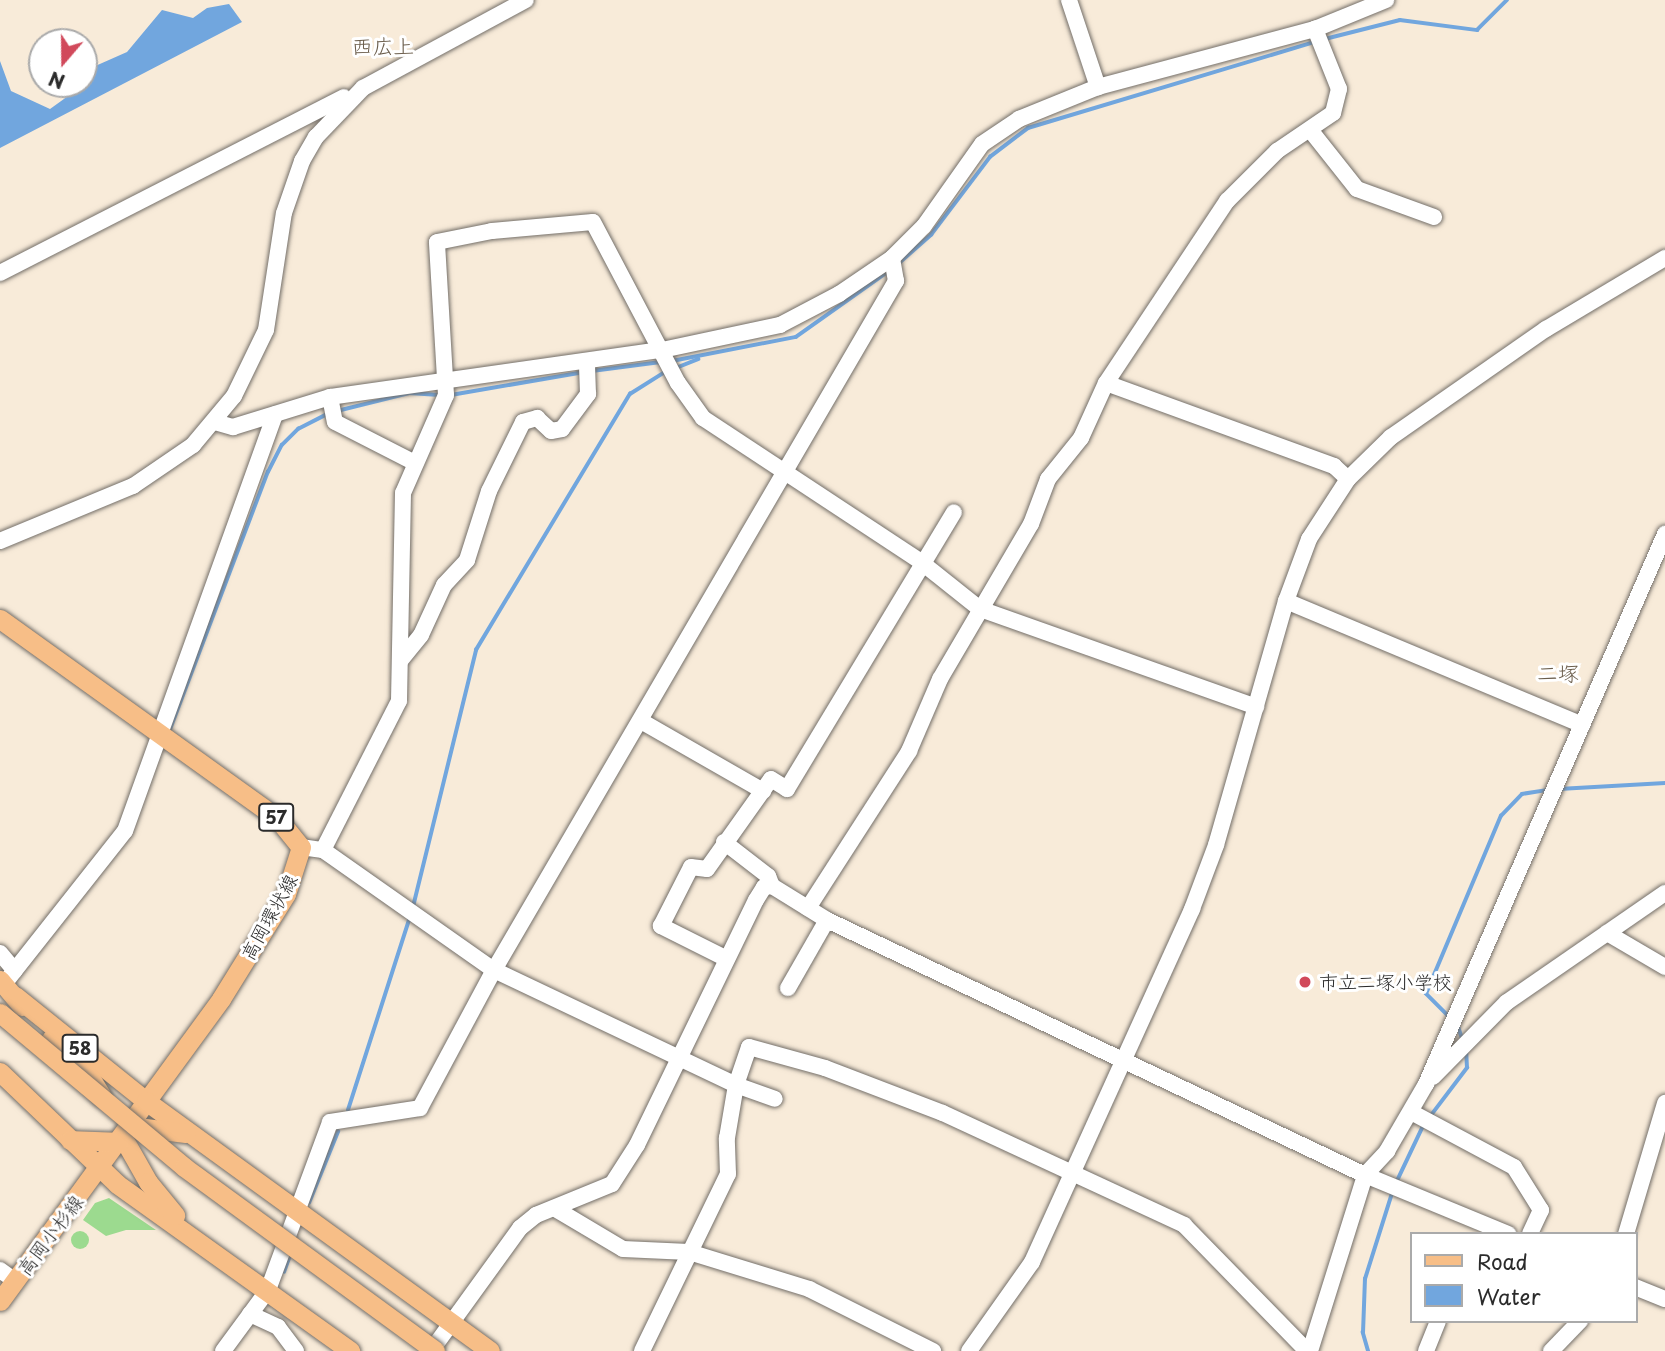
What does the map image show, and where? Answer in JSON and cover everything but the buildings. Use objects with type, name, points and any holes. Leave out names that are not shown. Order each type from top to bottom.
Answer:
[{"type":"main road","name":"57","points":[[0,619],[278,819],[301,847]]},
{"type":"main road","name":"高岡環状線","points":[[100,1169],[221,999],[286,894],[301,847]]},
{"type":"main road","name":"58","points":[[8,983],[146,1101]]},
{"type":"main road","points":[[8,983],[34,1023],[88,1074],[124,1134],[148,1182],[186,1230]]},
{"type":"main road","points":[[0,1013],[184,1167],[433,1351]]},
{"type":"main road","points":[[2,1074],[100,1169],[350,1351]]},
{"type":"main road","points":[[146,1101],[198,1135],[490,1351]]},
{"type":"main road","points":[[70,1140],[124,1134],[198,1135]]},
{"type":"main road","name":"高岡小杉線","points":[[0,1301],[7,1276],[100,1169]]},
{"type":"street","points":[[0,273],[363,88],[526,0]]},
{"type":"street","points":[[1069,0],[1098,87]]},
{"type":"street","points":[[215,422],[233,427],[330,397],[587,361],[780,325],[839,294],[892,258],[924,226],[982,144],[1018,118],[1098,87],[1315,29],[1386,0]]},
{"type":"street","points":[[808,908],[909,751],[940,679],[1031,524],[1048,479],[1081,438],[1106,383],[1227,201],[1277,150],[1311,131],[1333,113],[1339,89],[1315,29]]},
{"type":"street","points":[[0,541],[133,486],[163,469],[215,422],[251,367],[266,330],[284,213],[302,161],[334,113],[363,88]]},
{"type":"street","points":[[1311,131],[1357,189],[1434,217]]},
{"type":"street","points":[[323,850],[399,701],[403,493],[446,395],[437,242],[492,231],[593,222],[703,418],[921,562],[980,609],[1256,707]]},
{"type":"street","points":[[223,1351],[268,1290],[330,1122],[420,1108],[494,970],[896,281],[892,258]]},
{"type":"street","points":[[969,1351],[1025,1272],[1076,1172],[1216,845],[1286,601],[1309,539],[1348,479],[1435,403],[1665,258]]},
{"type":"street","points":[[400,662],[421,635],[444,585],[467,561],[489,491],[523,422],[537,418],[551,431],[562,429],[588,394],[587,361]]},
{"type":"street","points":[[1106,383],[1334,466],[1348,479]]},
{"type":"street","points":[[330,397],[335,422],[415,463]]},
{"type":"street","points":[[8,983],[125,831],[162,736],[275,414]]},
{"type":"street","points":[[725,958],[660,926],[691,867],[707,869],[771,779],[788,789],[921,562],[954,512]]},
{"type":"street","points":[[642,1351],[728,1174],[727,1138],[736,1085],[749,1047],[825,1068],[943,1113],[1076,1172],[1184,1225],[1308,1351],[1366,1175],[1387,1151],[1426,1084],[1665,534]]},
{"type":"street","points":[[1286,601],[1582,725]]},
{"type":"street","points":[[641,721],[762,791]]},
{"type":"street","points":[[724,842],[768,876],[772,886],[827,920],[1126,1058],[1475,1227],[1499,1232]]},
{"type":"street","points":[[301,847],[323,850],[494,970],[736,1085],[775,1099]]},
{"type":"street","points":[[433,1351],[520,1228],[554,1208],[612,1184],[637,1144],[676,1056],[725,958],[764,887],[772,886]]},
{"type":"street","points":[[1426,1084],[1507,1002],[1665,892]]},
{"type":"street","points":[[788,988],[827,920]]},
{"type":"street","points":[[1607,933],[1665,967]]},
{"type":"street","points":[[0,953],[8,983]]},
{"type":"street","points":[[1627,1232],[1665,1103]]},
{"type":"street","points":[[1411,1112],[1514,1167],[1541,1210],[1531,1232]]},
{"type":"street","points":[[554,1208],[623,1249],[689,1252],[809,1289],[933,1351]]},
{"type":"street","points":[[1637,1287],[1665,1299]]},
{"type":"street","points":[[250,1314],[278,1327],[296,1351]]},
{"type":"street","points":[[1426,1351],[1437,1323]]},
{"type":"street","points":[[1551,1351],[1578,1323]]},
{"type":"green space","points":[[109,1198],[156,1230],[126,1230],[106,1236],[83,1220],[95,1203]]},
{"type":"green space","points":[[80,1231],[86,1234],[89,1240],[86,1246],[80,1249],[74,1246],[71,1240],[74,1234]]},
{"type":"water","points":[[229,4],[242,22],[98,97],[98,65],[127,52],[162,10],[193,18],[207,8]]},
{"type":"water","points":[[0,61],[11,91],[50,109],[65,98],[96,98],[0,148]]},
{"type":"waterway","points":[[1325,39],[1400,20],[1477,30],[1507,0]]},
{"type":"waterway","points":[[898,264],[931,235],[990,157],[1028,128],[1314,42]]},
{"type":"waterway","points":[[672,361],[796,337],[889,271]]},
{"type":"waterway","points":[[676,368],[698,359]]},
{"type":"waterway","points":[[592,371],[660,362]]},
{"type":"waterway","points":[[451,395],[584,372]]},
{"type":"waterway","points":[[413,907],[476,650],[630,394],[665,372]]},
{"type":"waterway","points":[[337,411],[410,393],[439,395]]},
{"type":"waterway","points":[[169,732],[268,472],[282,445],[298,429],[330,413]]},
{"type":"waterway","points":[[1559,789],[1665,783]]},
{"type":"waterway","points":[[1449,1017],[1426,994],[1501,816],[1522,794],[1548,790]]},
{"type":"waterway","points":[[348,1110],[410,917]]},
{"type":"waterway","points":[[1458,1025],[1463,1040]]},
{"type":"waterway","points":[[1429,1118],[1467,1068],[1466,1051]]},
{"type":"waterway","points":[[1396,1183],[1424,1124]]},
{"type":"waterway","points":[[309,1203],[338,1132]]},
{"type":"waterway","points":[[1368,1351],[1363,1333],[1365,1279],[1393,1190]]},
{"type":"waterway","points":[[284,1272],[291,1253]]},
{"type":"place","name":"市立二塚小学校","points":[[1305,982]]},
{"type":"district","name":"西広上","points":[[383,45]]},
{"type":"district","name":"二塚","points":[[1558,672]]}]
